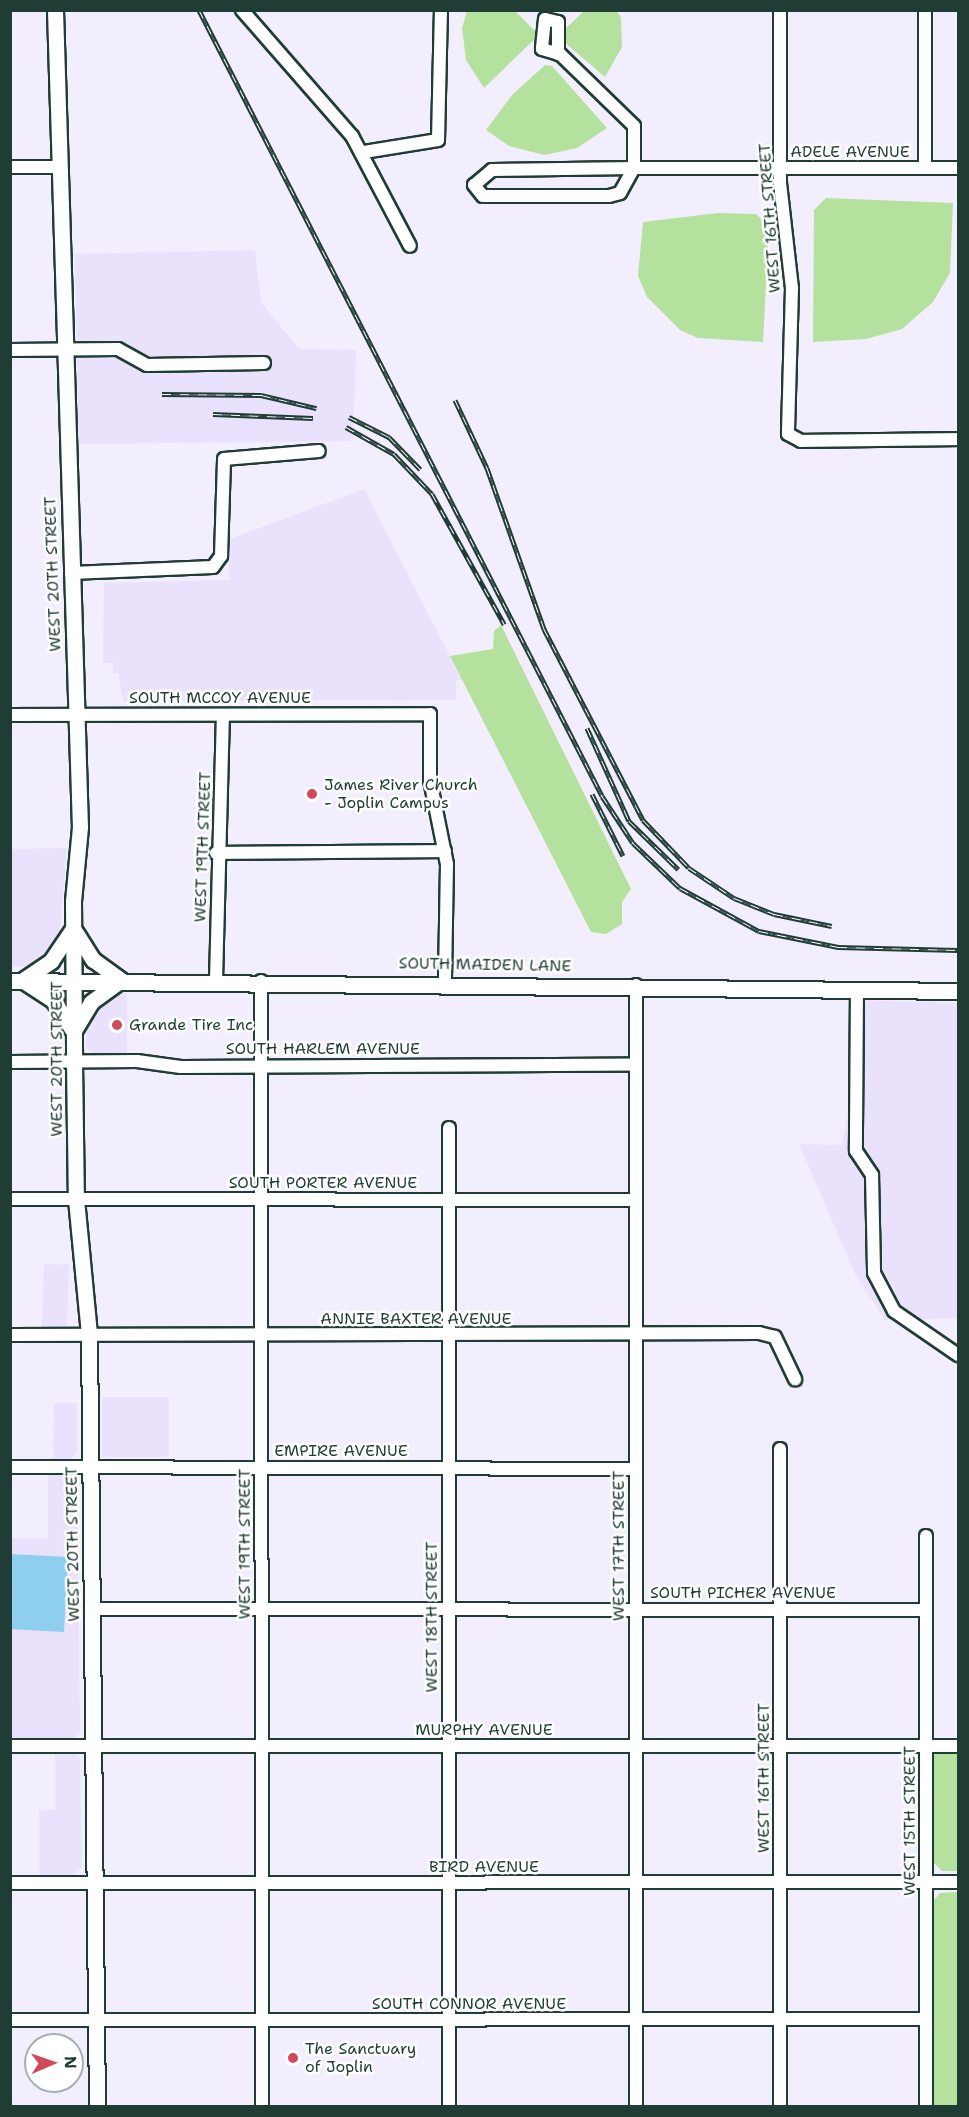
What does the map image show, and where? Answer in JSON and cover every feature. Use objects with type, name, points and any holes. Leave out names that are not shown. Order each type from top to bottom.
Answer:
[{"type":"main road","name":"WEST 20TH STREET","points":[[55,10],[80,827],[74,928],[74,1062],[76,1199],[89,1335],[97,2106]]},
{"type":"main road","points":[[74,928],[88,954],[121,980],[91,1002],[74,1032],[53,1000],[17,980],[51,962],[74,928]]},
{"type":"main road","name":"SOUTH MAIDEN LANE","points":[[17,980],[636,985],[958,992]]},
{"type":"street","points":[[242,10],[364,152],[410,246]]},
{"type":"street","points":[[364,152],[438,140],[441,10]]},
{"type":"street","name":"WEST 16TH STREET","points":[[780,10],[780,168],[792,288],[784,423],[788,434],[801,441],[958,439]]},
{"type":"street","points":[[925,10],[925,168]]},
{"type":"street","points":[[558,54],[634,126],[634,168],[620,193],[609,196],[494,197],[476,192],[474,185],[483,173],[506,168],[634,168]]},
{"type":"street","points":[[10,167],[59,167]]},
{"type":"street","name":"ADELE AVENUE","points":[[634,168],[958,168]]},
{"type":"street","points":[[10,350],[118,349],[147,365],[264,363]]},
{"type":"street","points":[[71,573],[213,567],[221,556],[224,459],[320,451]]},
{"type":"street","name":"SOUTH MCCOY AVENUE","points":[[10,715],[430,714],[430,780],[445,851]]},
{"type":"street","name":"WEST 19TH STREET","points":[[216,980],[216,853],[222,829],[223,715]]},
{"type":"street","points":[[216,853],[445,851],[446,983]]},
{"type":"street","name":"WEST 19TH STREET","points":[[261,981],[262,2106]]},
{"type":"street","name":"WEST 17TH STREET","points":[[636,985],[636,2106]]},
{"type":"street","points":[[857,989],[856,1151],[872,1175],[877,1281],[901,1318],[958,1355]]},
{"type":"street","name":"SOUTH HARLEM AVENUE","points":[[10,1062],[636,1065]]},
{"type":"street","name":"WEST 18TH STREET","points":[[449,1128],[449,2106]]},
{"type":"street","name":"SOUTH PORTER AVENUE","points":[[10,1199],[635,1200]]},
{"type":"street","name":"ANNIE BAXTER AVENUE","points":[[10,1335],[769,1334],[795,1379]]},
{"type":"street","name":"WEST 16TH STREET","points":[[780,1449],[780,2106]]},
{"type":"street","name":"EMPIRE AVENUE","points":[[10,1467],[636,1468]]},
{"type":"street","name":"WEST 15TH STREET","points":[[926,1536],[926,2106]]},
{"type":"street","name":"SOUTH PICHER AVENUE","points":[[92,1609],[926,1610]]},
{"type":"street","name":"MURPHY AVENUE","points":[[10,1746],[958,1746]]},
{"type":"street","name":"BIRD AVENUE","points":[[10,1883],[958,1882]]},
{"type":"street","name":"SOUTH CONNOR AVENUE","points":[[10,2020],[926,2019]]},
{"type":"shaded area","points":[[255,250],[261,302],[299,349],[356,350],[353,441],[79,444],[75,254]]},
{"type":"shaded area","points":[[364,489],[462,680],[456,680],[456,700],[123,701],[118,673],[113,673],[113,663],[103,663],[104,583],[229,580],[230,539]]},
{"type":"shaded area","points":[[67,848],[60,930],[52,951],[34,965],[11,967],[10,849]]},
{"type":"shaded area","points":[[127,993],[127,1054],[93,1054],[86,1048],[86,1031],[92,1010],[110,995]]},
{"type":"shaded area","points":[[848,1000],[958,1003],[958,1318],[885,1320],[856,1276],[799,1144],[842,1145],[848,1112]]},
{"type":"shaded area","points":[[44,1264],[69,1265],[67,1328],[42,1327]]},
{"type":"shaded area","points":[[102,1397],[169,1397],[169,1457],[102,1457]]},
{"type":"shaded area","points":[[54,1403],[77,1403],[77,1452],[70,1461],[53,1461]]},
{"type":"shaded area","points":[[48,1472],[77,1478],[80,1731],[73,1739],[11,1738],[10,1538],[48,1538]]},
{"type":"shaded area","points":[[55,1751],[77,1752],[80,1758],[82,1867],[72,1876],[39,1876],[39,1810],[55,1810]]},
{"type":"green space","points":[[467,11],[515,11],[539,35],[484,88],[466,60],[462,28]]},
{"type":"green space","points":[[584,11],[617,11],[621,18],[622,47],[605,77],[563,41],[563,31]]},
{"type":"green space","points":[[545,65],[552,66],[607,128],[577,148],[544,155],[509,146],[486,130],[512,95]]},
{"type":"green space","points":[[826,198],[953,203],[950,273],[933,302],[902,329],[866,339],[813,342],[814,210]]},
{"type":"green space","points":[[718,213],[756,214],[769,226],[763,342],[698,338],[680,330],[647,297],[638,276],[643,222]]},
{"type":"green space","points":[[501,625],[631,889],[622,902],[622,924],[606,934],[591,932],[450,656],[493,649],[494,631]]},
{"type":"green space","points":[[958,1750],[958,1871],[942,1871],[933,1862],[933,1757],[936,1751]]},
{"type":"green space","points":[[958,1892],[958,2106],[933,2106],[933,1901],[940,1893]]},
{"type":"water","points":[[10,1554],[68,1557],[64,1632],[10,1629]]},
{"type":"railway","points":[[199,10],[602,796],[633,843],[680,888],[759,931],[838,947],[958,950]]},
{"type":"railway","points":[[162,394],[261,395],[316,408]]},
{"type":"railway","points":[[455,400],[487,468],[544,629],[643,820],[689,868],[734,898],[774,914],[832,926]]},
{"type":"railway","points":[[213,414],[313,418]]},
{"type":"railway","points":[[349,417],[389,437],[420,469]]},
{"type":"railway","points":[[346,427],[394,454],[432,494],[504,624]]},
{"type":"railway","points":[[587,728],[629,821],[678,869]]},
{"type":"railway","points":[[592,794],[623,856]]},
{"type":"place","name":"James River Church - Joplin Campus","points":[[312,794]]},
{"type":"place","name":"Grande Tire Inc","points":[[117,1025]]},
{"type":"place","name":"The Sanctuary of Joplin","points":[[293,2058]]}]
